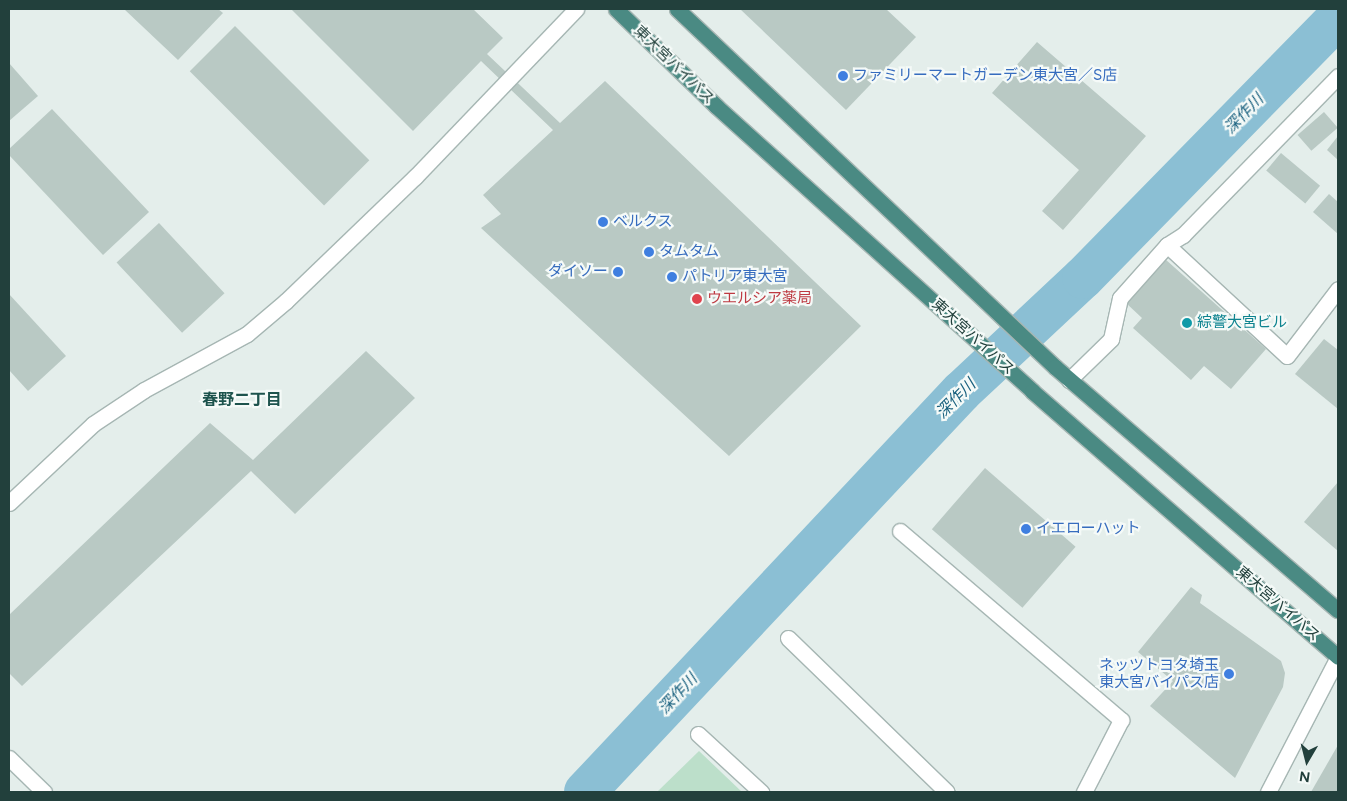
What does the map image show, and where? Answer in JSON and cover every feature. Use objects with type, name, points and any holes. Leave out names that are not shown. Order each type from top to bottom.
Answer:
[{"type":"highway","name":"東大宮バイパス","points":[[616,9],[716,106],[974,339],[1338,657]]},
{"type":"highway","points":[[677,9],[997,315],[1069,380],[1338,610]]},
{"type":"street","points":[[9,504],[93,424],[144,390],[247,334],[286,301],[408,184],[576,9]]},
{"type":"street","points":[[1069,380],[1111,339],[1120,298],[1167,244],[1183,235],[1338,76]]},
{"type":"street","points":[[1167,244],[1287,356],[1338,290]]},
{"type":"street","points":[[900,530],[1121,720],[1084,792]]},
{"type":"street","points":[[788,638],[947,792]]},
{"type":"street","points":[[1268,792],[1338,657]]},
{"type":"street","points":[[698,734],[761,792]]},
{"type":"street","points":[[9,758],[44,792]]},
{"type":"green space","points":[[699,751],[742,792],[657,792]]},
{"type":"building","points":[[124,9],[218,9],[223,13],[178,60]]},
{"type":"building","name":"パトリア東大宮","points":[[291,9],[473,9],[503,38],[487,54],[560,123],[605,81],[861,326],[729,456],[481,228],[501,214],[483,195],[553,130],[481,61],[413,131]]},
{"type":"building","points":[[740,9],[886,9],[916,37],[846,110]]},
{"type":"building","points":[[235,26],[369,160],[324,206],[190,71]]},
{"type":"building","points":[[1037,42],[1146,136],[1063,230],[1042,211],[1079,170],[992,93]]},
{"type":"building","points":[[9,63],[38,96],[9,121]]},
{"type":"building","points":[[52,109],[149,212],[103,255],[9,155],[9,149]]},
{"type":"building","points":[[1324,112],[1338,128],[1311,151],[1298,135]]},
{"type":"building","points":[[1338,136],[1338,160],[1327,150]]},
{"type":"building","points":[[1281,153],[1320,186],[1305,203],[1266,171]]},
{"type":"building","points":[[1329,194],[1338,202],[1338,234],[1313,212]]},
{"type":"building","points":[[159,223],[224,293],[182,333],[117,263]]},
{"type":"building","name":"綜警大宮ビル","points":[[1165,259],[1266,349],[1231,389],[1204,366],[1191,380],[1133,328],[1142,318],[1126,303]]},
{"type":"building","points":[[9,294],[66,356],[28,391],[9,370]]},
{"type":"building","points":[[1324,339],[1338,350],[1338,409],[1295,374]]},
{"type":"building","points":[[366,351],[415,398],[295,514],[251,471],[22,686],[9,673],[9,615],[210,423],[253,460]]},
{"type":"building","points":[[985,468],[1076,547],[1022,608],[932,529]]},
{"type":"building","points":[[1338,482],[1338,551],[1304,522]]},
{"type":"building","points":[[1191,587],[1202,595],[1200,603],[1281,661],[1285,673],[1283,687],[1235,778],[1150,706],[1173,681],[1138,652]]},
{"type":"building","points":[[1338,745],[1338,792],[1311,792]]},
{"type":"waterway","name":"深作川","points":[[585,792],[961,392],[1083,278],[1338,18]]},
{"type":"place","name":"ファミリーマートガーデン東大宮／S店","points":[[843,76]]},
{"type":"place","name":"ベルクス","points":[[603,222]]},
{"type":"place","name":"タムタム","points":[[649,252]]},
{"type":"place","name":"ダイソー","points":[[618,272]]},
{"type":"place","name":"パトリア東大宮","points":[[672,277]]},
{"type":"place","name":"ウエルシア薬局","points":[[697,299]]},
{"type":"place","name":"綜警大宮ビル","points":[[1187,323]]},
{"type":"place","name":"イエローハット","points":[[1026,529]]},
{"type":"place","name":"ネッツトヨタ埼玉 東大宮バイパス店","points":[[1229,674]]},
{"type":"district","name":"春野二丁目","points":[[242,400]]}]
